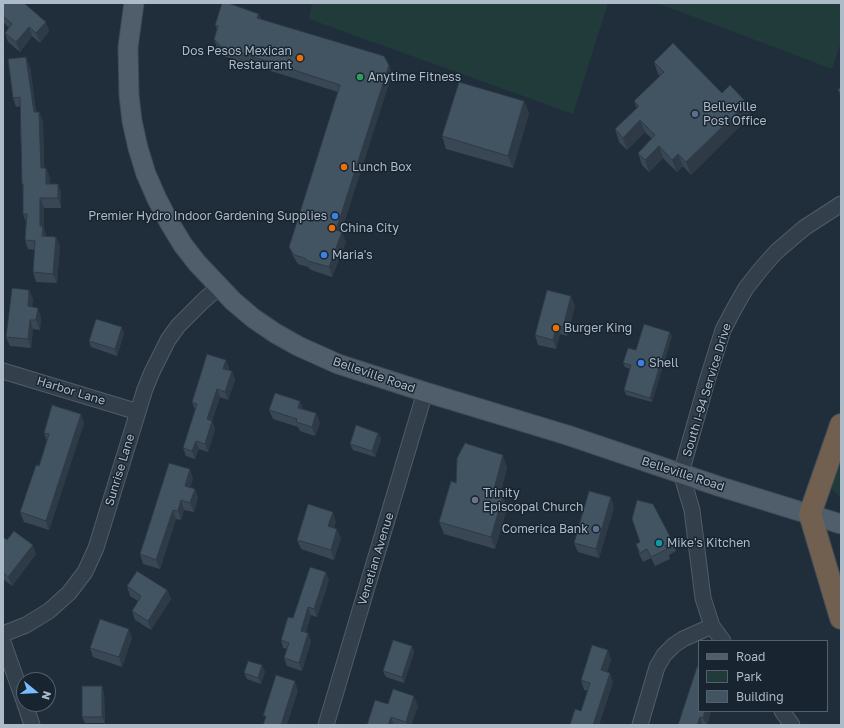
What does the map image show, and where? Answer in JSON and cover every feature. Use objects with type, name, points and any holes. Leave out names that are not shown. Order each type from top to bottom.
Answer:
[{"type":"highway","points":[[841,425],[810,514],[841,618]]},
{"type":"main road","name":"Belleville Road","points":[[134,3],[129,41],[128,74],[132,122],[138,148],[154,192],[169,222],[197,263],[233,301],[253,318],[298,346],[338,364],[567,435],[841,524]]},
{"type":"street","name":"South I-94 Service Drive","points":[[721,640],[712,626],[703,598],[692,510],[681,473],[723,330],[741,297],[760,269],[776,252],[804,228],[841,204]]},
{"type":"street","name":"Sunrise Lane","points":[[3,634],[26,625],[49,611],[69,593],[85,572],[96,548],[138,412],[152,372],[168,340],[178,326],[219,287]]},
{"type":"street","name":"Harbor Lane","points":[[3,371],[138,412]]},
{"type":"street","name":"Venetian Avenue","points":[[326,725],[425,392]]},
{"type":"street","points":[[640,725],[657,667],[664,655],[674,645],[683,639],[712,626]]},
{"type":"street","points":[[3,642],[16,679]]},
{"type":"street","points":[[28,712],[32,725]]},
{"type":"street","points":[[783,712],[792,725]]},
{"type":"green space","points":[[312,3],[608,3],[573,114],[309,19]]},
{"type":"green space","points":[[657,3],[841,3],[841,42],[832,69]]},
{"type":"green space","points":[[841,447],[841,497],[832,490],[831,484]]},
{"type":"building","points":[[3,3],[24,3],[46,22],[36,33],[29,27],[16,42],[5,33],[12,24],[3,16]]},
{"type":"building","points":[[222,3],[228,3],[259,14],[257,18],[384,56],[389,65],[336,230],[342,232],[329,267],[294,255],[289,247],[340,85],[220,46],[214,39],[218,26],[215,25]]},
{"type":"building","name":"Belleville Post Office","points":[[673,43],[722,93],[730,85],[747,103],[686,162],[678,154],[672,160],[659,146],[645,160],[638,153],[655,135],[640,120],[623,138],[615,129],[639,106],[634,101],[664,72],[654,62]]},
{"type":"building","points":[[26,57],[34,112],[39,112],[41,168],[46,168],[46,184],[58,184],[58,198],[40,198],[40,226],[43,226],[42,236],[56,237],[53,274],[33,272],[35,241],[25,240],[27,214],[23,214],[20,97],[13,98],[8,59]]},
{"type":"building","points":[[459,82],[524,101],[508,156],[442,136]]},
{"type":"building","points":[[841,88],[841,96],[838,89]]},
{"type":"building","points":[[12,288],[29,290],[28,306],[38,308],[36,320],[30,320],[28,339],[6,337]]},
{"type":"building","name":"Burger King","points":[[547,290],[571,296],[563,327],[557,325],[553,340],[535,335]]},
{"type":"building","points":[[96,319],[122,327],[115,349],[89,341]]},
{"type":"building","points":[[644,324],[670,332],[650,398],[624,390],[631,365],[623,363],[628,348],[636,350]]},
{"type":"building","points":[[207,354],[226,360],[223,369],[232,371],[225,392],[217,389],[207,419],[212,421],[205,444],[196,441],[192,451],[183,448],[197,404],[192,402]]},
{"type":"building","points":[[275,393],[300,401],[298,408],[316,413],[312,427],[296,422],[297,419],[269,410]]},
{"type":"building","points":[[52,405],[81,414],[46,521],[20,512],[36,465],[39,466],[49,434],[44,433]]},
{"type":"building","points":[[356,425],[378,433],[372,451],[350,444]]},
{"type":"building","name":"Trinity Episcopal Church","points":[[465,443],[503,455],[493,493],[503,496],[491,537],[439,522],[451,481],[456,483],[457,458]]},
{"type":"building","points":[[169,463],[190,469],[185,486],[195,489],[190,503],[181,500],[178,511],[173,510],[156,560],[140,554]]},
{"type":"building","name":"Comerica Bank","points":[[589,491],[611,497],[596,549],[574,543]]},
{"type":"building","name":"Mike's Kitchen","points":[[637,500],[653,504],[673,542],[665,546],[667,549],[651,557],[647,549],[640,553],[636,544],[640,542],[632,519]]},
{"type":"building","points":[[308,504],[333,512],[328,526],[337,529],[331,550],[297,540]]},
{"type":"building","points":[[14,531],[33,545],[8,577],[3,572],[3,540],[5,538],[7,540]]},
{"type":"building","points":[[310,567],[326,572],[314,609],[308,607],[301,631],[308,633],[299,663],[284,658],[289,643],[281,640],[288,617],[293,618]]},
{"type":"building","points":[[137,571],[167,590],[148,621],[132,611],[141,596],[127,586]]},
{"type":"building","points":[[100,619],[129,629],[119,657],[90,648]]},
{"type":"building","points":[[393,640],[412,646],[402,677],[383,671]]},
{"type":"building","points":[[592,645],[608,650],[601,670],[610,673],[593,725],[570,725],[575,709],[581,711],[590,683],[581,680]]},
{"type":"building","points":[[248,661],[262,665],[258,678],[244,673]]},
{"type":"building","points":[[698,667],[698,712],[705,712],[703,718],[700,717],[697,725],[678,725]]},
{"type":"building","points":[[276,675],[295,681],[281,725],[263,725],[266,716],[263,716]]},
{"type":"building","points":[[82,686],[102,686],[102,717],[82,717]]},
{"type":"building","points":[[393,689],[414,696],[406,722],[391,717],[388,725],[367,725],[375,700],[388,704]]},
{"type":"place","name":"Dos Pesos Mexican Restaurant","points":[[300,58]]},
{"type":"place","name":"Anytime Fitness","points":[[360,77]]},
{"type":"place","name":"Belleville Post Office","points":[[695,114]]},
{"type":"place","name":"Lunch Box","points":[[344,167]]},
{"type":"place","name":"Premier Hydro Indoor Gardening Supplies","points":[[335,216]]},
{"type":"place","name":"China City","points":[[332,228]]},
{"type":"place","name":"Maria's","points":[[324,255]]},
{"type":"place","name":"Burger King","points":[[556,328]]},
{"type":"place","name":"Shell","points":[[641,363]]},
{"type":"place","name":"Trinity Episcopal Church","points":[[475,500]]},
{"type":"place","name":"Comerica Bank","points":[[596,529]]},
{"type":"place","name":"Mike's Kitchen","points":[[659,543]]}]
